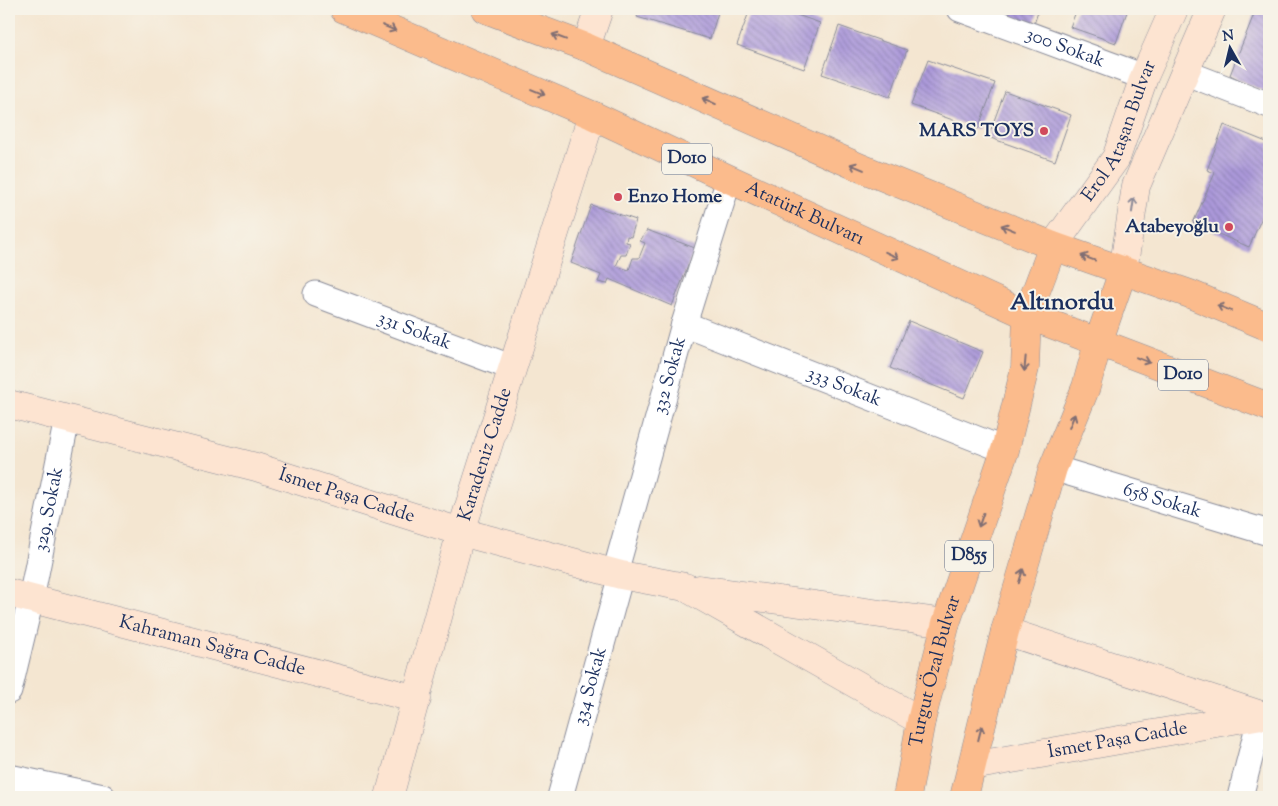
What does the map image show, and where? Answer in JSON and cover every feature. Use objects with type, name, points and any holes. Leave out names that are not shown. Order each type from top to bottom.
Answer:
[{"type":"highway","name":"Atatürk Bulvarı","points":[[344,9],[592,115],[1027,316],[1269,408]]},
{"type":"highway","points":[[485,9],[586,47],[861,168],[1053,246],[1190,294],[1269,327]]},
{"type":"highway","name":"Turgut Özal Bulvar","points":[[907,797],[921,721],[946,623],[1005,450],[1025,368],[1027,316],[1053,246]]},
{"type":"highway","points":[[964,797],[1005,631],[1054,468],[1086,387],[1098,343],[1124,271]]},
{"type":"street","points":[[586,47],[599,9]]},
{"type":"street","name":"300 Sokak","points":[[960,9],[1144,77]]},
{"type":"street","name":"Erol Ataşan Bulvar","points":[[1053,246],[1116,158],[1144,77],[1174,9]]},
{"type":"street","name":"Erol Ataşan Bulvar","points":[[1124,271],[1136,186],[1212,9]]},
{"type":"street","points":[[1184,72],[1269,105]]},
{"type":"street","name":"Karadeniz Cadde","points":[[389,797],[461,532],[592,115]]},
{"type":"street","name":"332 Sokak","points":[[618,574],[684,324],[729,179]]},
{"type":"street","name":"331 Sokak","points":[[316,294],[512,368]]},
{"type":"street","name":"333 Sokak","points":[[684,324],[1005,450]]},
{"type":"street","name":"İsmet Paşa Cadde","points":[[9,404],[256,467],[461,532],[618,574],[685,587],[946,623]]},
{"type":"street","name":"329. Sokak","points":[[9,691],[20,596],[67,419]]},
{"type":"street","name":"658 Sokak","points":[[1054,468],[1269,533]]},
{"type":"street","name":"334 Sokak","points":[[560,797],[618,574]]},
{"type":"street","name":"İsmet Paşa Cadde","points":[[685,587],[921,721]]},
{"type":"street","name":"Kahraman Sağra Cadde","points":[[20,596],[417,699]]},
{"type":"street","name":"İsmet Paşa Cadde","points":[[1005,631],[1265,716]]},
{"type":"street","points":[[1240,797],[1265,716]]},
{"type":"street","name":"İsmet Paşa Cadde","points":[[972,766],[1265,716]]},
{"type":"street","points":[[9,777],[103,797]]},
{"type":"building","points":[[640,9],[719,9],[710,39],[637,17]]},
{"type":"building","points":[[750,9],[780,9],[820,23],[804,69],[737,45]]},
{"type":"building","points":[[991,9],[1039,9],[1034,24]]},
{"type":"building","points":[[1077,9],[1128,9],[1116,43],[1070,27]]},
{"type":"building","points":[[1256,9],[1269,9],[1269,94],[1230,75]]},
{"type":"building","points":[[839,26],[907,50],[890,97],[822,74]]},
{"type":"building","points":[[928,60],[995,83],[978,129],[911,105]]},
{"type":"building","points":[[1005,91],[1071,115],[1055,161],[988,137]]},
{"type":"building","points":[[1224,125],[1269,143],[1269,201],[1249,247],[1193,223],[1215,173],[1207,170]]},
{"type":"building","points":[[591,205],[636,220],[631,237],[627,236],[626,242],[630,243],[626,255],[621,255],[616,266],[629,270],[633,258],[639,258],[645,243],[640,241],[647,230],[695,248],[672,306],[609,279],[607,284],[598,282],[601,275],[571,263]]},
{"type":"building","points":[[909,321],[983,352],[964,398],[890,368]]},
{"type":"place","name":"MARS TOYS","points":[[1044,131]]},
{"type":"place","name":"Enzo Home","points":[[618,197]]},
{"type":"place","name":"Atabeyoğlu","points":[[1229,227]]},
{"type":"district","name":"Altınordu","points":[[1062,303]]}]
